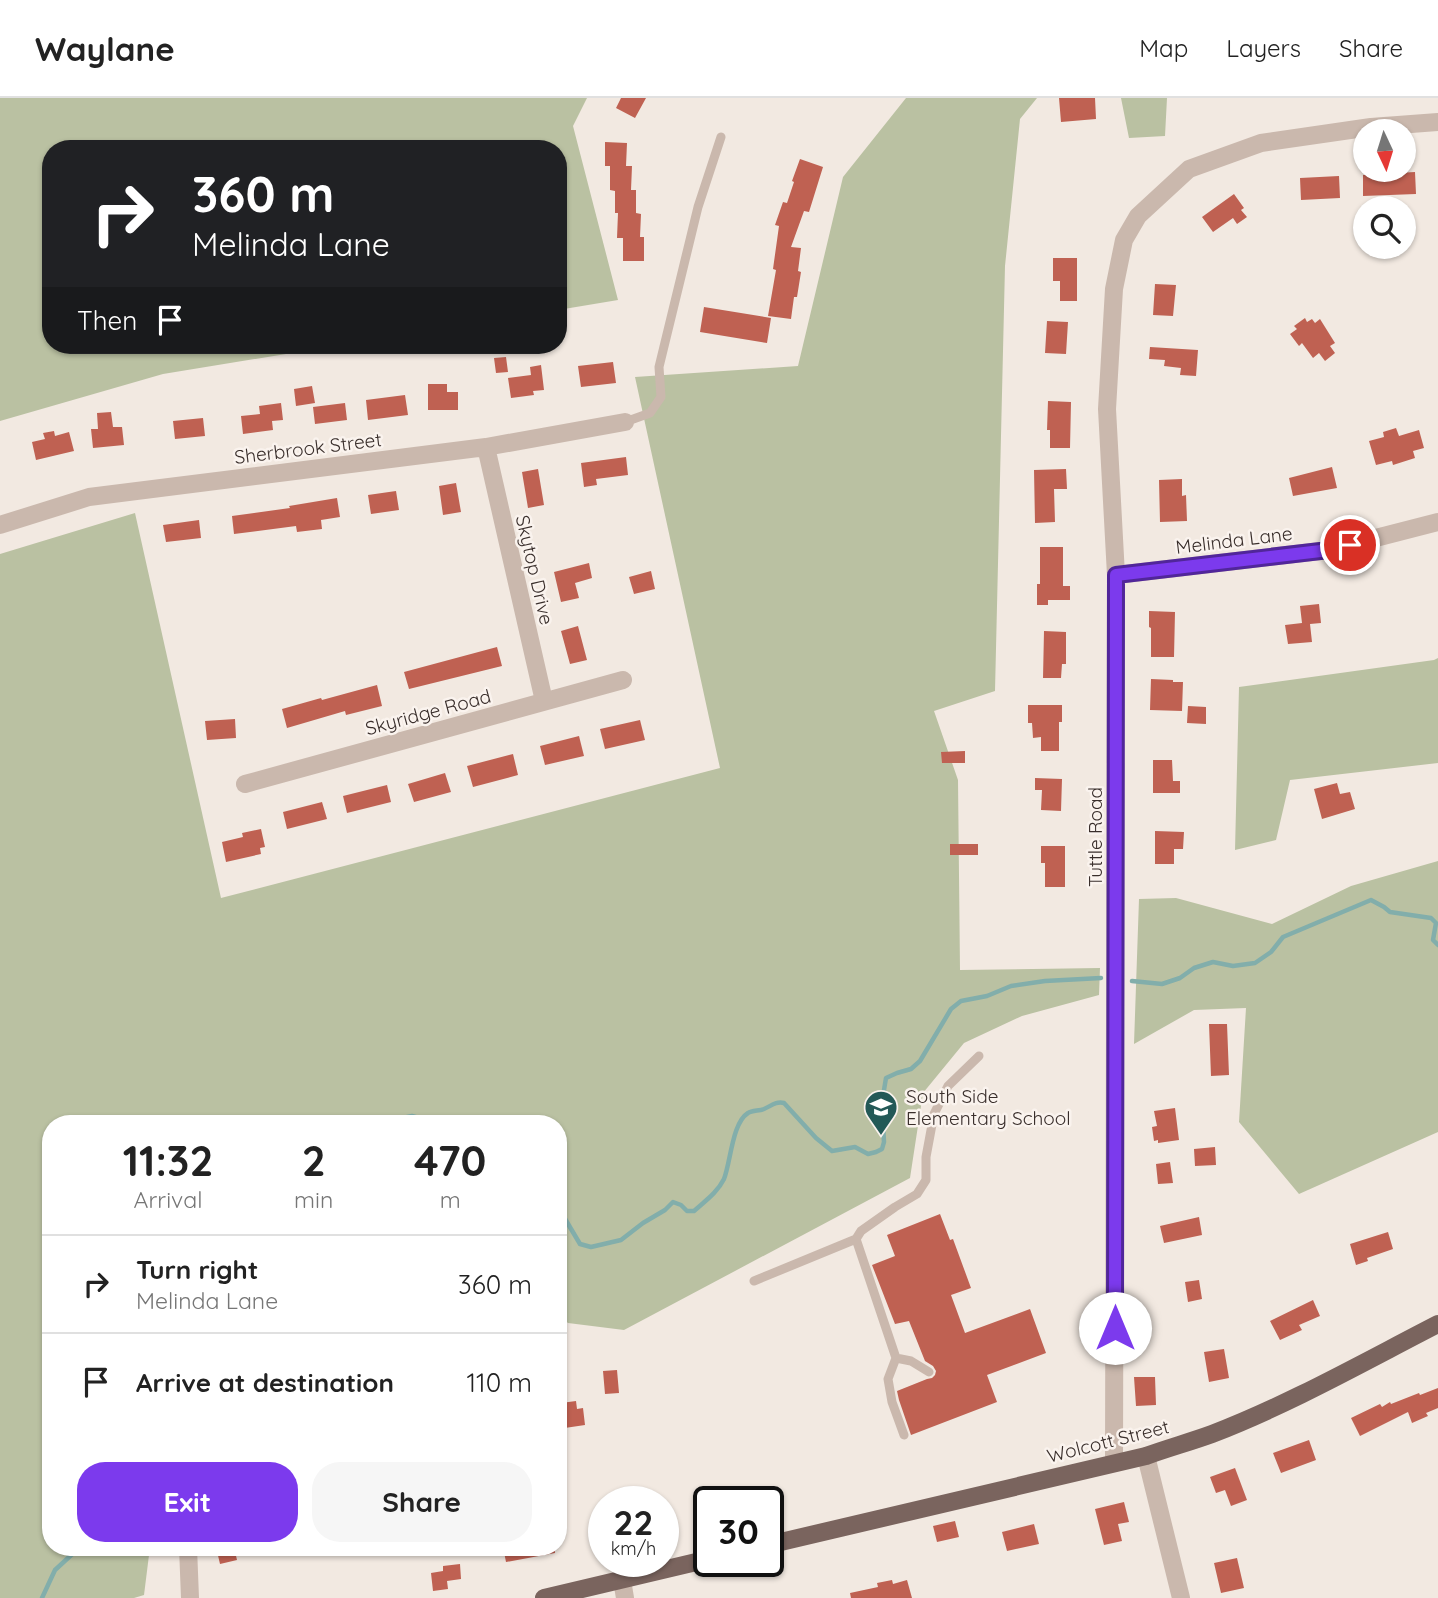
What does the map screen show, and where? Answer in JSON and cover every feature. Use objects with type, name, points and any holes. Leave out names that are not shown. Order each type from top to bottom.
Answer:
[{"type":"main road","name":"Wolcott Street","points":[[784,1541],[1146,1456],[1213,1433],[1281,1404],[1438,1324]]},
{"type":"main road","points":[[544,1598],[693,1563]]},
{"type":"street","name":"Tuttle Road","points":[[1114,1463],[1116,575],[1107,409],[1114,289],[1124,240],[1138,216],[1189,169],[1261,143],[1371,127],[1438,122]]},
{"type":"street","name":"Sherbrook Street","points":[[0,525],[89,497],[486,447],[625,422]]},
{"type":"street","name":"Skytop Drive","points":[[486,447],[544,701]]},
{"type":"street","name":"Melinda Lane","points":[[1116,575],[1329,550],[1438,523]]},
{"type":"street","name":"Skyridge Road","points":[[245,784],[623,680]]},
{"type":"street","points":[[1146,1456],[1181,1598]]},
{"type":"street","points":[[188,1556],[190,1598]]},
{"type":"street","points":[[622,1580],[625,1598]]},
{"type":"lane","points":[[625,422],[650,413],[661,397],[659,367],[698,207],[721,137]]},
{"type":"lane","points":[[754,1281],[856,1239],[861,1231],[917,1194],[926,1180],[926,1157],[934,1114],[948,1086],[979,1056]]},
{"type":"lane","points":[[856,1239],[896,1358],[888,1379],[892,1402],[904,1435]]},
{"type":"lane","points":[[896,1358],[911,1361],[929,1372]]},
{"type":"green space","points":[[0,98],[587,98],[573,126],[618,300],[567,308],[567,140],[42,140],[42,354],[286,354],[163,374],[0,421]]},
{"type":"green space","points":[[906,98],[1037,98],[1020,119],[1005,266],[995,691],[934,711],[958,780],[960,970],[1100,968],[1099,995],[1022,1016],[964,1043],[923,1093],[910,1178],[624,1330],[567,1322],[567,1115],[42,1115],[42,1556],[149,1556],[144,1595],[134,1598],[0,1598],[0,554],[135,513],[221,898],[720,768],[635,377],[798,366],[843,177]]},
{"type":"green space","points":[[1121,98],[1167,98],[1165,136],[1129,138]]},
{"type":"green space","points":[[1438,658],[1438,763],[1290,780],[1276,840],[1235,850],[1239,687]]},
{"type":"green space","points":[[1438,861],[1438,1132],[1299,1194],[1239,1122],[1246,1008],[1194,1010],[1134,1044],[1139,899],[1176,898],[1272,924],[1351,886]]},
{"type":"building","points":[[621,98],[646,98],[635,118],[616,108]]},
{"type":"building","points":[[1059,98],[1095,98],[1096,119],[1061,122]]},
{"type":"building","points":[[605,142],[627,143],[626,166],[632,166],[631,190],[636,190],[636,213],[641,214],[640,237],[644,237],[644,261],[623,261],[623,238],[617,238],[615,191],[610,190],[610,166],[605,166]]},
{"type":"building","points":[[800,159],[823,167],[809,212],[804,211],[791,247],[801,248],[798,271],[801,272],[791,319],[768,316],[776,270],[773,269],[779,226],[775,225],[783,202],[787,203]]},
{"type":"building","points":[[1339,176],[1340,198],[1301,200],[1300,178]]},
{"type":"building","points":[[1363,182],[1415,182],[1416,194],[1363,196]]},
{"type":"building","points":[[1234,194],[1247,217],[1237,224],[1233,218],[1213,232],[1202,217]]},
{"type":"building","points":[[1053,258],[1077,258],[1077,301],[1060,301],[1060,281],[1053,281]]},
{"type":"building","points":[[1155,284],[1176,285],[1173,316],[1153,315]]},
{"type":"building","points":[[704,307],[771,318],[767,343],[700,332]]},
{"type":"building","points":[[1305,318],[1307,322],[1312,319],[1315,323],[1320,319],[1335,343],[1330,346],[1335,353],[1325,361],[1319,353],[1313,358],[1302,343],[1299,346],[1290,334],[1297,329],[1294,326]]},
{"type":"building","points":[[1047,321],[1068,322],[1066,354],[1045,353]]},
{"type":"building","points":[[1150,347],[1198,350],[1196,376],[1180,375],[1181,368],[1164,366],[1165,360],[1149,359]]},
{"type":"building","points":[[506,357],[508,372],[496,373],[494,358]]},
{"type":"building","points":[[613,362],[616,383],[581,387],[578,366]]},
{"type":"building","points":[[541,365],[544,390],[533,391],[534,395],[511,398],[508,378],[531,375],[530,367]]},
{"type":"building","points":[[428,384],[447,384],[447,392],[458,392],[458,410],[428,410]]},
{"type":"building","points":[[312,386],[315,403],[296,406],[294,389]]},
{"type":"building","points":[[405,395],[408,415],[368,420],[366,400]]},
{"type":"building","points":[[1048,401],[1071,402],[1070,448],[1050,448],[1050,430],[1047,430]]},
{"type":"building","points":[[281,403],[283,420],[272,421],[273,430],[243,434],[241,416],[260,414],[259,406]]},
{"type":"building","points":[[345,403],[347,420],[315,424],[313,407]]},
{"type":"building","points":[[111,412],[113,427],[122,427],[124,445],[93,448],[91,429],[98,429],[97,413]]},
{"type":"building","points":[[203,418],[205,436],[175,439],[173,421]]},
{"type":"building","points":[[1396,428],[1399,436],[1419,430],[1424,448],[1413,451],[1415,458],[1393,465],[1392,461],[1376,465],[1369,441],[1384,437],[1383,432]]},
{"type":"building","points":[[54,431],[55,436],[69,432],[74,451],[36,460],[32,442],[45,439],[43,433]]},
{"type":"building","points":[[626,457],[628,475],[596,479],[597,485],[584,487],[581,463]]},
{"type":"building","points":[[1332,467],[1337,488],[1293,496],[1289,478]]},
{"type":"building","points":[[538,469],[544,505],[528,508],[522,472]]},
{"type":"building","points":[[1066,469],[1067,489],[1054,489],[1055,522],[1035,523],[1034,470]]},
{"type":"building","points":[[1182,479],[1187,521],[1160,522],[1159,480]]},
{"type":"building","points":[[456,483],[461,512],[443,515],[439,486]]},
{"type":"building","points":[[396,491],[399,510],[371,514],[368,495]]},
{"type":"building","points":[[337,498],[340,517],[321,520],[322,529],[297,532],[296,526],[234,534],[232,516]]},
{"type":"building","points":[[199,520],[201,538],[166,542],[163,525]]},
{"type":"building","points":[[1040,547],[1063,547],[1063,586],[1070,586],[1070,600],[1048,600],[1048,605],[1037,605]]},
{"type":"building","points":[[589,563],[592,578],[575,583],[579,598],[561,602],[554,572]]},
{"type":"building","points":[[651,571],[655,589],[634,594],[629,577]]},
{"type":"building","points":[[1319,604],[1321,623],[1310,624],[1312,642],[1288,644],[1285,625],[1302,623],[1300,606]]},
{"type":"building","points":[[1149,611],[1175,612],[1174,657],[1151,657]]},
{"type":"building","points":[[578,626],[587,660],[570,664],[561,631]]},
{"type":"building","points":[[1044,631],[1066,632],[1066,664],[1062,664],[1061,678],[1043,678]]},
{"type":"building","points":[[497,647],[502,666],[409,689],[404,672]]},
{"type":"building","points":[[1151,679],[1183,682],[1182,711],[1150,710]]},
{"type":"building","points":[[377,685],[382,706],[346,715],[345,711],[287,728],[282,709]]},
{"type":"building","points":[[1028,705],[1062,705],[1059,751],[1041,751],[1041,737],[1033,738],[1032,723],[1028,723]]},
{"type":"building","points":[[1188,706],[1206,707],[1206,724],[1187,723]]},
{"type":"building","points":[[235,719],[236,738],[207,740],[205,721]]},
{"type":"building","points":[[640,720],[645,740],[605,749],[600,729]]},
{"type":"building","points":[[579,736],[584,756],[545,765],[540,746]]},
{"type":"building","points":[[965,751],[965,763],[942,763],[941,752]]},
{"type":"building","points":[[513,754],[518,775],[473,787],[467,766]]},
{"type":"building","points":[[1153,760],[1172,760],[1173,781],[1180,781],[1180,793],[1153,793]]},
{"type":"building","points":[[445,773],[451,792],[414,802],[408,784]]},
{"type":"building","points":[[1035,778],[1062,779],[1061,811],[1041,810],[1042,790],[1035,790]]},
{"type":"building","points":[[1337,783],[1340,794],[1350,792],[1355,809],[1322,819],[1314,789]]},
{"type":"building","points":[[387,785],[391,802],[347,813],[343,796]]},
{"type":"building","points":[[322,802],[327,819],[287,829],[283,812]]},
{"type":"building","points":[[261,829],[265,847],[260,848],[261,854],[226,862],[222,842],[243,837],[242,833]]},
{"type":"building","points":[[1155,831],[1184,832],[1183,849],[1174,849],[1174,864],[1155,864]]},
{"type":"building","points":[[950,844],[978,844],[978,855],[950,855]]},
{"type":"building","points":[[1041,846],[1065,846],[1065,887],[1045,887],[1045,863],[1041,863]]},
{"type":"building","points":[[1209,1024],[1227,1024],[1229,1075],[1211,1076]]},
{"type":"building","points":[[1175,1108],[1179,1140],[1158,1143],[1158,1140],[1154,1141],[1152,1127],[1157,1126],[1154,1111]]},
{"type":"building","points":[[1215,1147],[1216,1165],[1195,1166],[1194,1149]]},
{"type":"building","points":[[1170,1162],[1173,1183],[1158,1184],[1156,1164]]},
{"type":"building","points":[[940,1214],[950,1240],[953,1239],[971,1288],[951,1295],[965,1333],[1030,1309],[1046,1353],[987,1375],[997,1402],[911,1435],[897,1391],[932,1378],[936,1371],[925,1361],[909,1321],[895,1324],[872,1265],[895,1256],[887,1235]]},
{"type":"building","points":[[1199,1217],[1202,1235],[1164,1243],[1160,1226]]},
{"type":"building","points":[[1388,1232],[1393,1249],[1356,1265],[1350,1244]]},
{"type":"building","points":[[1199,1280],[1202,1299],[1188,1302],[1185,1282]]},
{"type":"building","points":[[1313,1300],[1320,1316],[1299,1325],[1302,1330],[1280,1340],[1270,1321]]},
{"type":"building","points":[[1128,1309],[1140,1309],[1140,1330],[1128,1331]]},
{"type":"building","points":[[1224,1349],[1229,1378],[1209,1382],[1204,1352]]},
{"type":"building","points":[[617,1370],[619,1393],[605,1394],[603,1371]]},
{"type":"building","points":[[1134,1377],[1155,1377],[1156,1405],[1136,1406]]},
{"type":"building","points":[[1438,1388],[1438,1408],[1412,1423],[1408,1412],[1360,1436],[1351,1418],[1380,1404],[1382,1407],[1390,1402],[1391,1404]]},
{"type":"building","points":[[576,1401],[577,1409],[583,1408],[585,1425],[567,1428],[567,1402]]},
{"type":"building","points":[[1309,1440],[1316,1460],[1281,1473],[1273,1453]]},
{"type":"building","points":[[1235,1468],[1247,1500],[1231,1506],[1225,1490],[1216,1493],[1210,1477]]},
{"type":"building","points":[[1124,1502],[1129,1522],[1118,1524],[1122,1541],[1104,1545],[1095,1509]]},
{"type":"building","points":[[955,1521],[959,1537],[937,1542],[933,1526]]},
{"type":"building","points":[[1034,1524],[1039,1544],[1007,1551],[1002,1532]]},
{"type":"building","points":[[218,1556],[236,1556],[237,1560],[220,1564]]},
{"type":"building","points":[[505,1556],[539,1556],[506,1562]]},
{"type":"building","points":[[1237,1558],[1244,1588],[1221,1593],[1214,1563]]},
{"type":"building","points":[[460,1564],[461,1579],[447,1581],[448,1589],[433,1591],[431,1573],[443,1571],[443,1566]]},
{"type":"building","points":[[892,1580],[893,1584],[907,1580],[912,1598],[851,1598],[850,1593],[878,1587],[877,1583]]},
{"type":"waterway","points":[[1132,981],[1162,984],[1213,962],[1233,966],[1255,963],[1271,952],[1283,937],[1371,900],[1390,912],[1431,918],[1436,923],[1433,940],[1438,945]]},
{"type":"waterway","points":[[567,1222],[580,1244],[591,1247],[621,1240],[673,1202],[687,1211],[694,1211],[714,1193],[724,1179],[735,1134],[743,1118],[750,1112],[778,1103],[784,1103],[816,1138],[832,1151],[855,1147],[868,1154],[876,1152],[882,1149],[884,1142],[886,1078],[911,1069],[920,1061],[951,1009],[961,1001],[987,996],[1011,986],[1101,978]]},
{"type":"waterway","points":[[42,1598],[55,1570],[70,1556]]},
{"type":"place","name":"South Side Elementary School","points":[[881,1137]]},
{"type":"route","points":[[1115,1328],[1116,575],[1329,550],[1350,545]]}]
